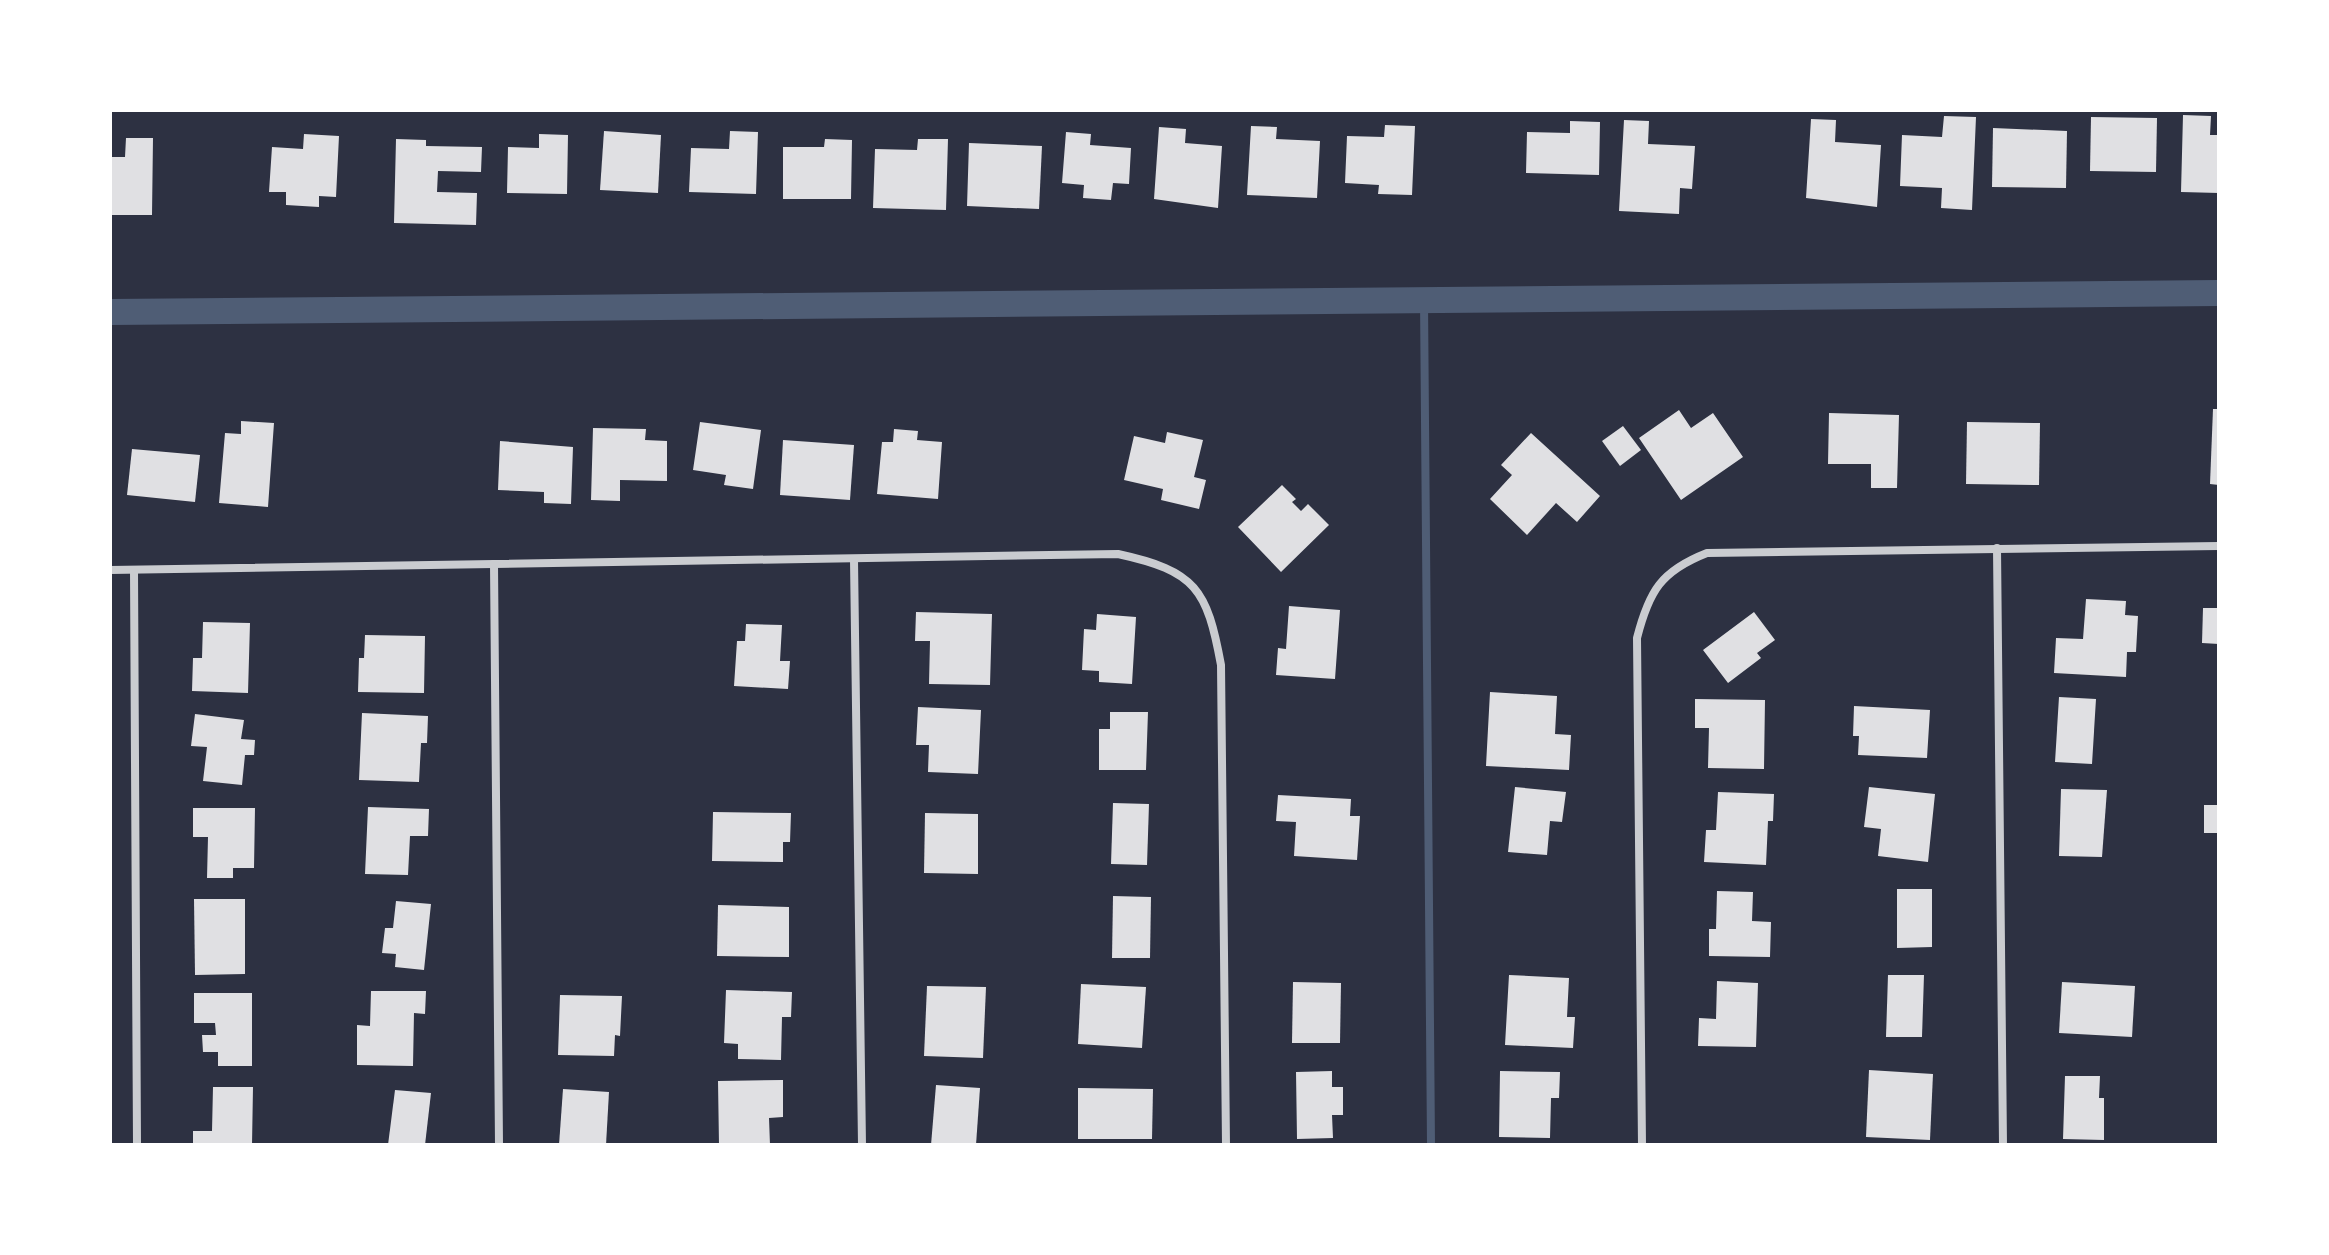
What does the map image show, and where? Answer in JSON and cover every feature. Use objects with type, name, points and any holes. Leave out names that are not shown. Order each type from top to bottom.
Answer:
[{"type":"street","points":[[1642,1145],[1637,638],[1645,606],[1661,580],[1681,563],[1707,553],[2219,546]]},
{"type":"street","points":[[1997,548],[2003,1145]]},
{"type":"street","points":[[110,570],[1118,554],[1157,562],[1192,583],[1212,612],[1221,665],[1226,1145]]},
{"type":"street","points":[[854,560],[862,1145]]},
{"type":"street","points":[[494,564],[499,1145]]},
{"type":"street","points":[[134,570],[137,1145]]},
{"type":"building","points":[[2183,115],[2211,116],[2210,135],[2219,135],[2219,193],[2181,192]]},
{"type":"building","points":[[1944,116],[1976,117],[1972,210],[1941,208],[1942,188],[1900,186],[1902,135],[1942,137]]},
{"type":"building","points":[[2091,117],[2157,118],[2156,172],[2090,171]]},
{"type":"building","points":[[1811,119],[1836,120],[1835,142],[1881,145],[1877,207],[1806,198]]},
{"type":"building","points":[[1624,120],[1649,121],[1648,144],[1695,146],[1692,189],[1680,188],[1679,214],[1619,211]]},
{"type":"building","points":[[1570,121],[1600,122],[1599,175],[1526,173],[1527,132],[1570,133]]},
{"type":"building","points":[[1385,125],[1415,126],[1412,195],[1378,194],[1379,185],[1345,183],[1347,136],[1384,137]]},
{"type":"building","points":[[1251,126],[1277,127],[1276,139],[1320,141],[1317,198],[1247,195]]},
{"type":"building","points":[[1159,127],[1186,129],[1185,143],[1222,146],[1218,208],[1154,199]]},
{"type":"building","points":[[1993,128],[2067,131],[2066,188],[1992,187]]},
{"type":"building","points":[[604,131],[661,135],[658,193],[600,190]]},
{"type":"building","points":[[730,131],[758,132],[756,194],[689,192],[691,148],[729,149]]},
{"type":"building","points":[[1066,132],[1091,134],[1090,145],[1131,148],[1129,184],[1113,183],[1111,200],[1083,198],[1084,185],[1062,183]]},
{"type":"building","points":[[304,134],[339,136],[336,197],[319,196],[319,207],[286,205],[286,192],[269,192],[272,147],[303,149]]},
{"type":"building","points":[[539,134],[568,135],[567,194],[507,193],[508,147],[539,148]]},
{"type":"building","points":[[126,138],[153,138],[152,215],[110,215],[110,157],[125,157]]},
{"type":"building","points":[[396,139],[426,140],[426,146],[482,147],[481,172],[438,171],[437,192],[477,193],[476,225],[394,223]]},
{"type":"building","points":[[825,139],[852,140],[851,199],[783,199],[783,147],[824,147]]},
{"type":"building","points":[[918,139],[948,139],[946,210],[873,208],[875,149],[917,150]]},
{"type":"building","points":[[969,143],[1042,146],[1039,209],[967,206]]},
{"type":"building","points":[[2213,409],[2219,409],[2219,485],[2210,484]]},
{"type":"building","points":[[1679,410],[1691,428],[1713,413],[1743,457],[1681,500],[1639,438]]},
{"type":"building","points":[[1829,413],[1899,415],[1897,488],[1871,488],[1871,464],[1828,464]]},
{"type":"building","points":[[241,421],[274,423],[268,507],[219,503],[225,433],[241,434]]},
{"type":"building","points":[[700,422],[761,430],[753,489],[724,485],[726,475],[693,470]]},
{"type":"building","points":[[1967,422],[2040,423],[2039,485],[1966,484]]},
{"type":"building","points":[[1623,426],[1641,450],[1620,466],[1602,441]]},
{"type":"building","points":[[593,428],[646,429],[645,440],[667,441],[667,481],[620,480],[620,501],[591,500]]},
{"type":"building","points":[[894,429],[918,431],[917,440],[942,442],[938,499],[877,494],[882,442],[893,442]]},
{"type":"building","points":[[1167,432],[1203,440],[1194,477],[1206,480],[1199,509],[1161,500],[1163,489],[1124,480],[1134,436],[1165,443]]},
{"type":"building","points":[[1531,433],[1600,496],[1577,522],[1556,503],[1527,535],[1490,499],[1512,475],[1501,465]]},
{"type":"building","points":[[783,440],[854,445],[850,500],[780,495]]},
{"type":"building","points":[[500,441],[573,447],[571,504],[544,503],[544,492],[498,490]]},
{"type":"building","points":[[132,449],[200,455],[195,502],[127,495]]},
{"type":"building","points":[[1282,485],[1296,499],[1292,502],[1301,511],[1308,504],[1329,525],[1281,572],[1238,527]]},
{"type":"building","points":[[2086,599],[2126,601],[2125,615],[2138,616],[2136,652],[2127,652],[2126,677],[2054,673],[2056,638],[2083,639]]},
{"type":"building","points":[[1289,606],[1340,610],[1335,679],[1276,675],[1278,648],[1286,649]]},
{"type":"building","points":[[2203,608],[2219,608],[2219,644],[2202,643]]},
{"type":"building","points":[[916,612],[992,614],[990,685],[929,684],[930,641],[915,641]]},
{"type":"building","points":[[1754,612],[1775,640],[1757,653],[1761,658],[1728,683],[1703,650]]},
{"type":"building","points":[[1097,614],[1136,617],[1132,684],[1099,682],[1099,671],[1082,670],[1084,629],[1096,630]]},
{"type":"building","points":[[203,622],[250,623],[248,693],[192,691],[193,658],[202,658]]},
{"type":"building","points":[[746,624],[782,625],[780,661],[790,661],[788,689],[734,686],[737,641],[745,641]]},
{"type":"building","points":[[365,635],[425,636],[424,693],[358,692],[359,658],[364,658]]},
{"type":"building","points":[[1490,692],[1557,696],[1555,734],[1571,735],[1569,770],[1486,766]]},
{"type":"building","points":[[2059,697],[2096,699],[2092,764],[2055,762]]},
{"type":"building","points":[[1695,699],[1765,700],[1764,769],[1708,768],[1709,728],[1695,728]]},
{"type":"building","points":[[1854,706],[1930,710],[1927,758],[1858,755],[1859,736],[1853,736]]},
{"type":"building","points":[[918,707],[981,710],[978,774],[928,772],[929,745],[916,745]]},
{"type":"building","points":[[1110,712],[1148,712],[1146,770],[1099,770],[1099,729],[1110,729]]},
{"type":"building","points":[[362,713],[428,716],[427,743],[421,743],[419,782],[359,780]]},
{"type":"building","points":[[195,714],[244,720],[241,739],[255,740],[254,755],[245,755],[242,785],[203,781],[207,747],[191,746]]},
{"type":"building","points":[[1515,787],[1566,792],[1562,822],[1550,821],[1547,855],[1508,852]]},
{"type":"building","points":[[1869,787],[1935,794],[1928,862],[1878,856],[1881,829],[1864,827]]},
{"type":"building","points":[[2061,789],[2107,790],[2102,857],[2059,856]]},
{"type":"building","points":[[1718,792],[1774,794],[1773,821],[1768,821],[1766,865],[1704,862],[1706,830],[1716,830]]},
{"type":"building","points":[[1278,795],[1351,799],[1350,816],[1360,816],[1357,860],[1294,856],[1296,822],[1276,821]]},
{"type":"building","points":[[1113,803],[1149,804],[1147,865],[1111,864]]},
{"type":"building","points":[[2204,805],[2219,805],[2219,833],[2204,833]]},
{"type":"building","points":[[368,807],[429,809],[428,836],[410,836],[408,875],[365,874]]},
{"type":"building","points":[[193,808],[255,808],[254,868],[233,868],[233,878],[207,878],[208,837],[193,837]]},
{"type":"building","points":[[713,812],[791,813],[790,842],[783,842],[783,862],[712,861]]},
{"type":"building","points":[[925,813],[978,814],[978,874],[924,873]]},
{"type":"building","points":[[1897,889],[1932,889],[1932,947],[1897,948]]},
{"type":"building","points":[[1717,891],[1753,892],[1752,921],[1771,922],[1770,957],[1709,956],[1709,929],[1716,929]]},
{"type":"building","points":[[1113,896],[1151,897],[1150,958],[1112,958]]},
{"type":"building","points":[[194,899],[245,899],[245,974],[195,975]]},
{"type":"building","points":[[396,901],[431,904],[424,970],[395,967],[396,954],[382,953],[385,928],[393,928]]},
{"type":"building","points":[[718,905],[789,907],[789,957],[717,956]]},
{"type":"building","points":[[1509,975],[1569,978],[1567,1017],[1575,1017],[1573,1048],[1505,1045]]},
{"type":"building","points":[[1888,975],[1924,975],[1922,1037],[1886,1037]]},
{"type":"building","points":[[1717,981],[1758,983],[1756,1047],[1698,1046],[1699,1018],[1716,1019]]},
{"type":"building","points":[[1293,982],[1341,983],[1340,1043],[1292,1043]]},
{"type":"building","points":[[2062,982],[2135,986],[2132,1037],[2059,1033]]},
{"type":"building","points":[[1081,984],[1146,987],[1142,1048],[1078,1044]]},
{"type":"building","points":[[927,986],[986,987],[983,1058],[924,1056]]},
{"type":"building","points":[[726,990],[792,992],[791,1017],[782,1017],[781,1060],[738,1059],[738,1044],[724,1043]]},
{"type":"building","points":[[371,991],[426,991],[425,1014],[414,1013],[413,1066],[357,1065],[357,1025],[370,1026]]},
{"type":"building","points":[[194,993],[252,993],[252,1066],[218,1066],[218,1052],[203,1052],[202,1035],[216,1035],[215,1023],[194,1023]]},
{"type":"building","points":[[560,995],[622,996],[620,1036],[615,1035],[614,1056],[558,1055]]},
{"type":"building","points":[[1869,1070],[1933,1074],[1930,1140],[1866,1137]]},
{"type":"building","points":[[1332,1071],[1332,1087],[1343,1087],[1343,1115],[1332,1115],[1333,1138],[1297,1139],[1296,1072]]},
{"type":"building","points":[[1500,1071],[1560,1072],[1559,1098],[1551,1098],[1550,1138],[1499,1137]]},
{"type":"building","points":[[2065,1076],[2100,1076],[2099,1098],[2104,1098],[2104,1140],[2063,1139]]},
{"type":"building","points":[[783,1080],[783,1117],[769,1118],[770,1145],[719,1145],[718,1081]]},
{"type":"building","points":[[936,1085],[980,1088],[976,1145],[931,1145]]},
{"type":"building","points":[[213,1087],[253,1087],[252,1145],[193,1145],[193,1131],[212,1131]]},
{"type":"building","points":[[1078,1088],[1153,1089],[1152,1139],[1078,1139]]},
{"type":"building","points":[[563,1089],[609,1092],[606,1145],[559,1145]]},
{"type":"building","points":[[395,1090],[431,1093],[425,1145],[388,1145]]},
{"type":"waterway","points":[[110,312],[2219,293]]},
{"type":"waterway","points":[[1424,300],[1431,1145]]}]
